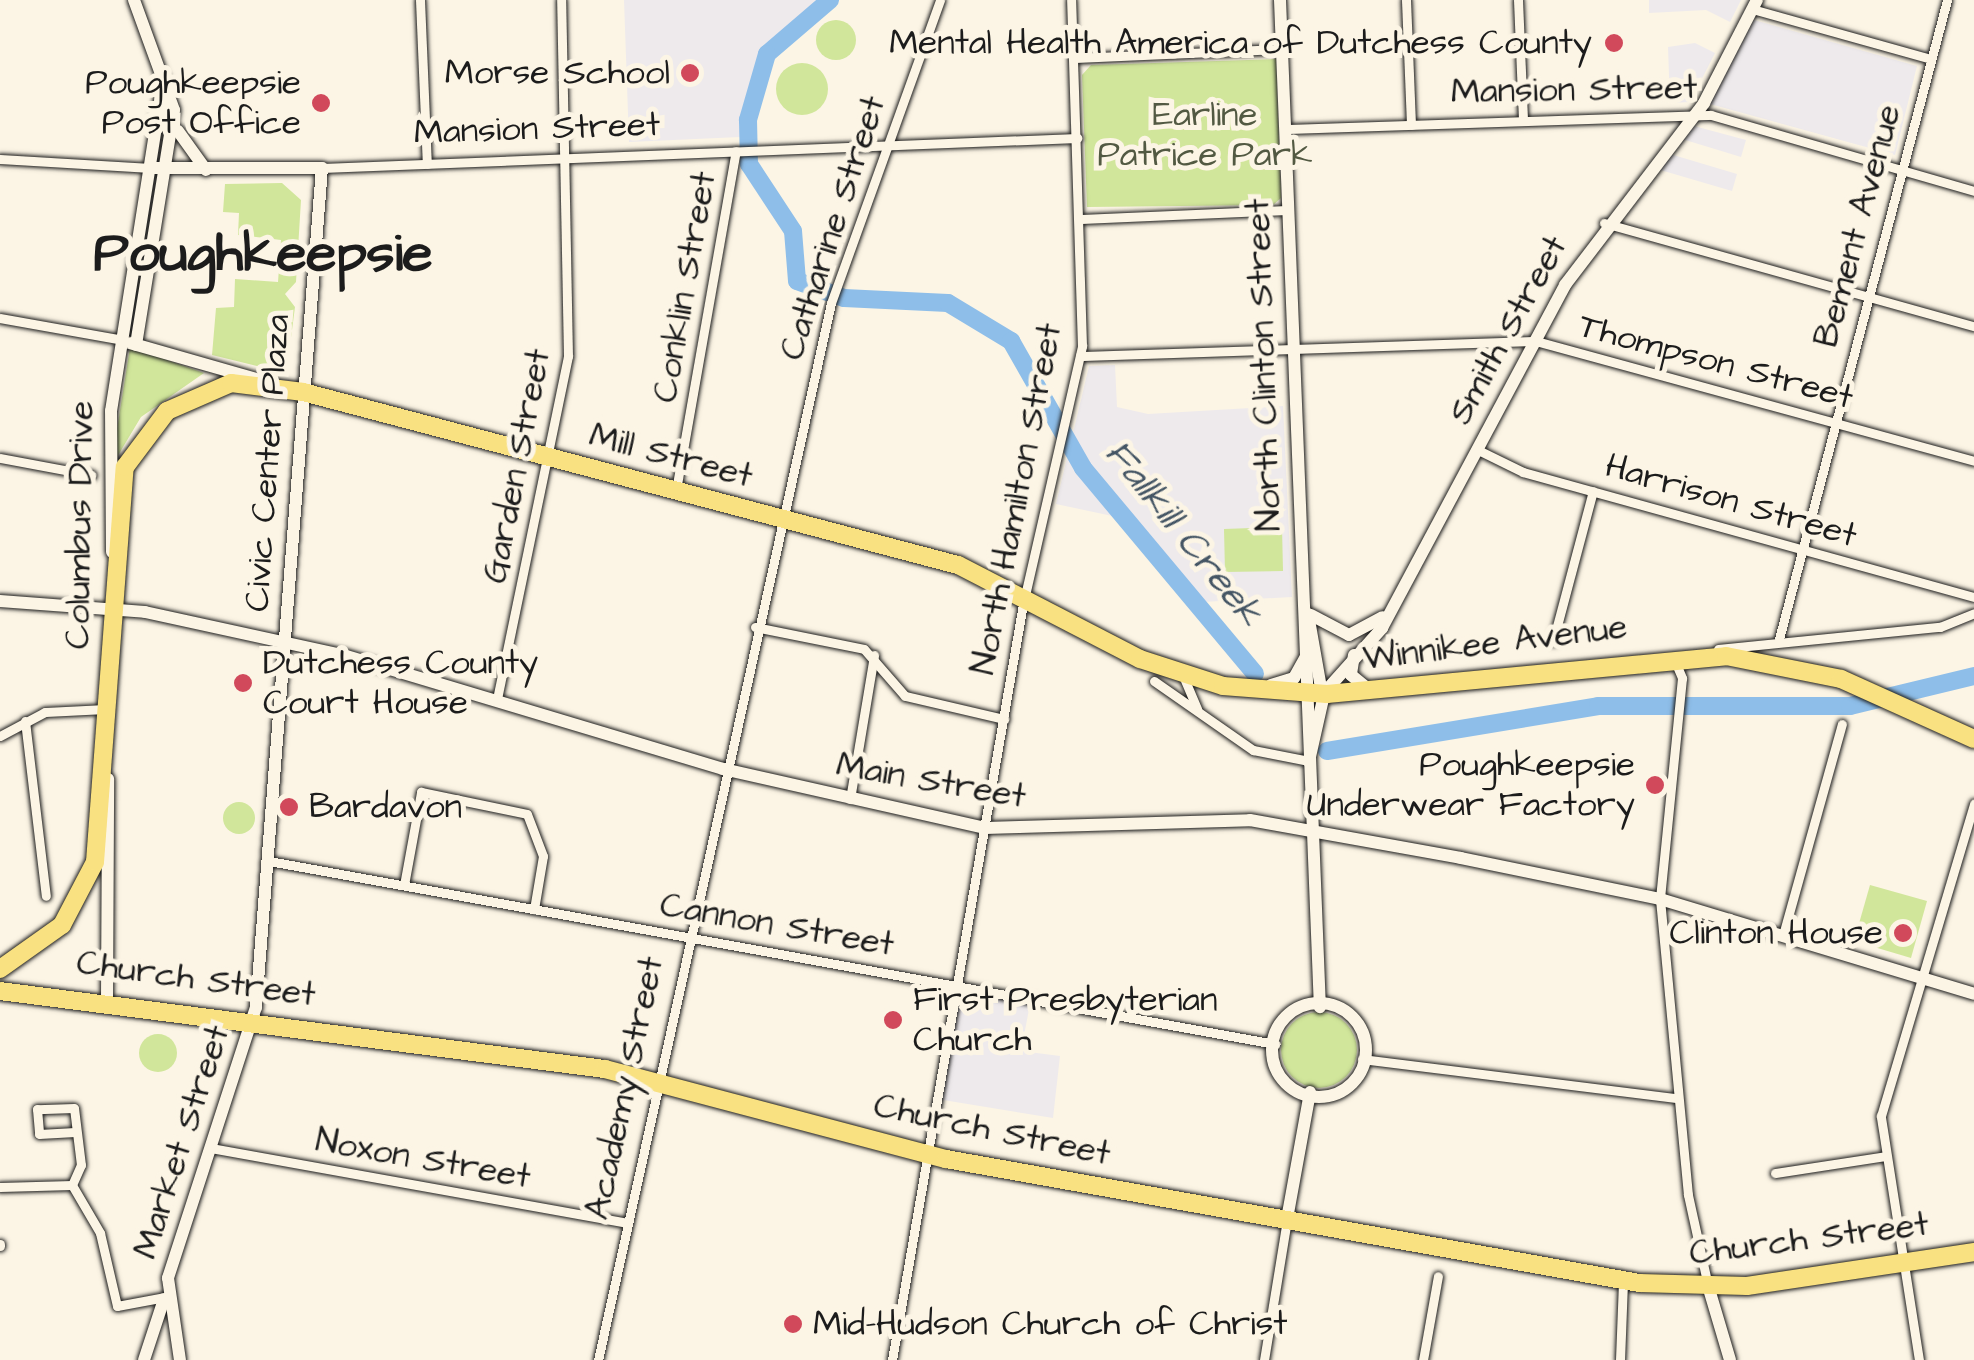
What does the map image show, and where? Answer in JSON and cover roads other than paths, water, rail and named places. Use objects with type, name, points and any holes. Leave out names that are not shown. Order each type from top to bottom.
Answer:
[{"type":"highway","points":[[112,552],[122,476],[160,416],[222,384],[293,390]]},
{"type":"highway","name":"Mill Street","points":[[293,390],[780,518],[1025,592],[1180,675],[1240,690],[1316,695]]},
{"type":"highway","name":"Columbus Drive","points":[[0,968],[44,943],[82,896],[107,767],[112,552]]},
{"type":"highway","name":"Winnikee Avenue","points":[[1316,695],[1669,656],[1726,656],[1870,690],[1974,738]]},
{"type":"highway","name":"Church Street","points":[[0,991],[106,999],[654,1080],[927,1154],[1622,1280],[1709,1289],[1974,1252]]},
{"type":"street","points":[[134,0],[164,78],[184,150],[208,171]]},
{"type":"street","points":[[420,0],[427,164]]},
{"type":"street","name":"Garden Street","points":[[497,699],[550,457],[570,329],[561,0]]},
{"type":"street","name":"Catharine Street","points":[[723,769],[830,303],[940,0]]},
{"type":"street","name":"North Hamilton Street","points":[[892,1360],[1025,592],[1080,356],[1080,219],[1071,0]]},
{"type":"street","name":"North Clinton Street","points":[[1280,0],[1307,648],[1316,695]]},
{"type":"street","points":[[1406,0],[1411,125]]},
{"type":"street","points":[[1518,0],[1523,120]]},
{"type":"street","name":"Bement Avenue","points":[[1780,639],[1799,548],[1947,0]]},
{"type":"street","points":[[1754,5],[1931,59]]},
{"type":"street","name":"Smith Street","points":[[1316,695],[1359,649],[1387,611],[1604,223],[1692,115],[1754,5]]},
{"type":"street","points":[[1074,58],[1282,50]]},
{"type":"street","name":"Columbus Drive","points":[[130,342],[164,78]]},
{"type":"street","name":"Columbus Drive","points":[[112,552],[106,466],[168,170],[174,110]]},
{"type":"street","name":"Mansion Street","points":[[1285,130],[1692,115],[1974,191]]},
{"type":"street","name":"Mansion Street","points":[[0,159],[208,171],[1077,138]]},
{"type":"street","name":"Conklin Street","points":[[676,490],[738,151]]},
{"type":"street","name":"Civic Center Plaza","points":[[286,642],[293,390],[322,168]]},
{"type":"street","points":[[1080,219],[1288,210]]},
{"type":"street","points":[[1604,223],[1974,326]]},
{"type":"street","name":"Mill Street","points":[[0,318],[130,342],[293,390]]},
{"type":"street","name":"Thompson Street","points":[[1080,356],[1536,340],[1974,462]]},
{"type":"street","name":"Harrison Street","points":[[1476,449],[1593,491],[1974,597]]},
{"type":"street","points":[[0,458],[91,474]]},
{"type":"street","points":[[1554,641],[1593,491]]},
{"type":"street","name":"Main Street","points":[[0,601],[110,609],[286,642],[497,699],[723,769],[985,828],[1250,820],[1311,828],[1660,899],[1974,994]]},
{"type":"street","points":[[1306,607],[1323,628],[1349,635],[1387,611]]},
{"type":"street","name":"North Clinton Street","points":[[1306,607],[1316,695],[1309,760],[1320,1007]]},
{"type":"street","name":"Winnikee Avenue","points":[[1689,655],[1780,639],[1932,628],[1974,613]]},
{"type":"street","points":[[755,627],[874,655],[905,696],[1004,719]]},
{"type":"street","name":"Market Street","points":[[180,1360],[164,1297],[254,1020],[286,642]]},
{"type":"street","points":[[1240,690],[1290,681],[1307,648]]},
{"type":"street","points":[[1359,649],[1351,675],[1370,690]]},
{"type":"street","points":[[850,799],[874,655]]},
{"type":"street","points":[[1669,656],[1681,692],[1660,899],[1676,1098],[1709,1289],[1730,1360]]},
{"type":"street","points":[[1180,675],[1202,716]]},
{"type":"street","points":[[1154,681],[1260,753],[1309,760]]},
{"type":"street","points":[[0,736],[62,709],[108,709]]},
{"type":"street","points":[[25,722],[46,896]]},
{"type":"street","points":[[1783,935],[1842,724]]},
{"type":"street","name":"Columbus Drive","points":[[106,999],[107,767]]},
{"type":"street","name":"Academy Street","points":[[598,1360],[684,936],[723,769]]},
{"type":"street","points":[[404,885],[421,792],[527,814],[543,848],[534,908]]},
{"type":"street","points":[[1919,1360],[1881,1116],[1974,804]]},
{"type":"street","name":"Cannon Street","points":[[269,860],[1275,1044]]},
{"type":"street","points":[[1320,1007],[1361,1022],[1362,1059],[1347,1093],[1310,1092],[1278,1080],[1275,1044],[1288,1011],[1320,1007]]},
{"type":"street","points":[[1362,1059],[1676,1098]]},
{"type":"street","points":[[1264,1360],[1310,1092]]},
{"type":"street","points":[[72,1185],[81,1165],[74,1108],[37,1109],[38,1134],[74,1132]]},
{"type":"street","name":"Noxon Street","points":[[211,1148],[626,1224]]},
{"type":"street","points":[[1774,1173],[1886,1156]]},
{"type":"street","points":[[0,1187],[72,1185]]},
{"type":"street","points":[[72,1185],[100,1233],[117,1306],[164,1297],[144,1360]]},
{"type":"street","points":[[1424,1360],[1438,1276]]},
{"type":"street","points":[[1620,1360],[1626,1327],[1622,1280]]},
{"type":"waterway","name":"Fallkill Creek","points":[[830,0],[767,54],[748,120],[749,164],[793,231],[797,281],[844,298],[948,303],[1011,341],[1083,468],[1255,674]]},
{"type":"waterway","name":"Fallkill Creek","points":[[1327,751],[1598,706],[1850,706],[1974,676]]},
{"type":"place","name":"Mental Health America of Dutchess County","points":[[1614,43]]},
{"type":"place","name":"Morse School","points":[[690,73]]},
{"type":"place","name":"Poughkeepsie Post Office","points":[[321,103]]},
{"type":"place","name":"Dutchess County Court House","points":[[243,683]]},
{"type":"place","name":"Poughkeepsie Underwear Factory","points":[[1655,785]]},
{"type":"place","name":"Bardavon","points":[[289,807]]},
{"type":"place","name":"Clinton House","points":[[1903,933]]},
{"type":"place","name":"First Presbyterian Church","points":[[893,1020]]},
{"type":"place","name":"Mid-Hudson Church of Christ","points":[[793,1324]]},
{"type":"district","name":"Poughkeepsie","points":[[263,255]]},
{"type":"park label","name":"Earline Patrice Park","points":[[1205,135]]}]
